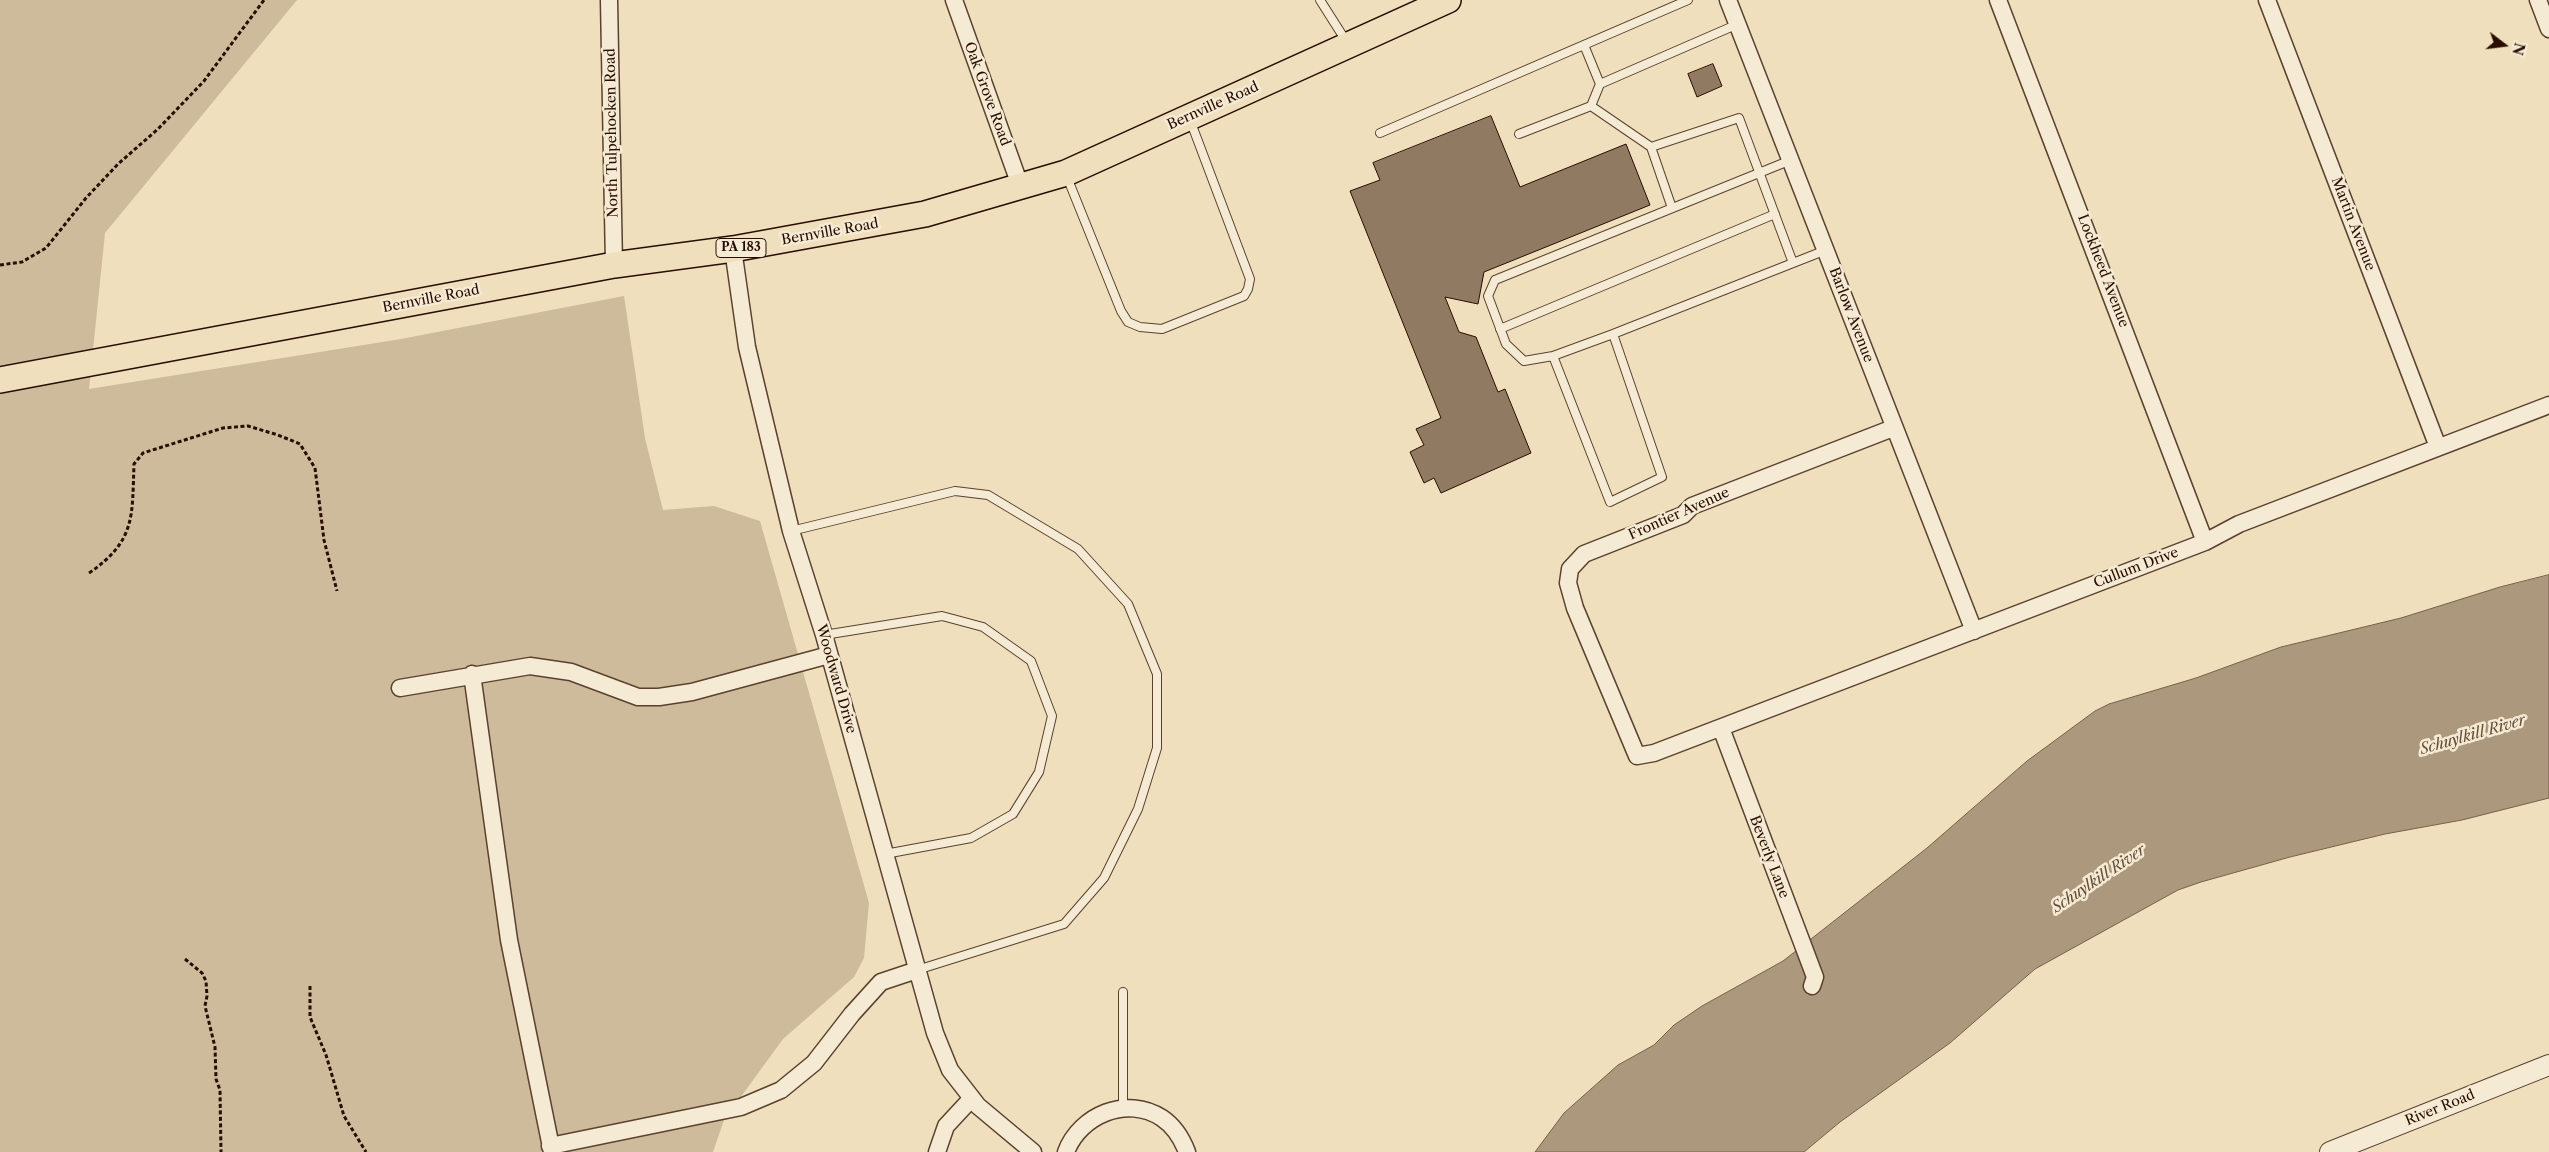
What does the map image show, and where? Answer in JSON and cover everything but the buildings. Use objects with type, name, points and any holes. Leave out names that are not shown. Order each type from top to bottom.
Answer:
[{"type":"main road","name":"Bernville Road","points":[[0,380],[614,266],[733,250],[925,214],[1021,188],[1066,172],[1448,0]]},
{"type":"street","name":"North Tulpehocken Road","points":[[609,0],[614,266]]},
{"type":"street","name":"Oak Grove Road","points":[[954,0],[1021,188]]},
{"type":"street","name":"Barlow Avenue","points":[[1728,0],[1826,250],[1893,428],[1974,631]]},
{"type":"street","name":"Lockheed Avenue","points":[[1998,0],[2205,542]]},
{"type":"street","name":"Martin Avenue","points":[[2267,0],[2438,447]]},
{"type":"street","points":[[2538,0],[2549,29]]},
{"type":"street","name":"Woodward Drive","points":[[733,250],[747,348],[791,531],[824,635],[935,1033],[950,1070],[972,1098],[987,1115],[1033,1152]]},
{"type":"street","name":"Cullum Drive","points":[[1721,728],[2205,542],[2239,524],[2549,405]]},
{"type":"street","name":"Frontier Avenue","points":[[1721,728],[1654,753],[1637,756],[1575,608],[1568,583],[1570,569],[1584,554],[1683,515],[1692,506],[1893,428]]},
{"type":"street","points":[[400,688],[472,674],[530,666],[571,672],[638,696],[660,697],[692,692],[829,655]]},
{"type":"street","points":[[472,674],[509,940],[551,1149],[741,1107],[781,1090],[814,1063],[852,1014],[881,982],[917,970]]},
{"type":"street","name":"Beverly Lane","points":[[1721,728],[1815,976],[1812,986]]},
{"type":"street","name":"River Road","points":[[2330,1152],[2549,1065]]},
{"type":"street","points":[[936,1152],[946,1126],[972,1098]]},
{"type":"street","points":[[1066,1152],[1071,1138],[1089,1120],[1112,1109],[1138,1109],[1162,1118],[1180,1136],[1187,1152]]},
{"type":"lane","points":[[1320,0],[1348,45]]},
{"type":"lane","points":[[1380,133],[1688,0]]},
{"type":"lane","points":[[1518,134],[1591,106],[1600,84],[1738,24]]},
{"type":"lane","points":[[1584,45],[1600,84]]},
{"type":"lane","points":[[1591,106],[1651,148],[1672,208]]},
{"type":"lane","points":[[1066,172],[1121,311],[1128,322],[1140,327],[1162,329],[1244,296],[1250,280],[1189,117]]},
{"type":"lane","points":[[1651,148],[1739,118],[1793,263]]},
{"type":"lane","points":[[1791,160],[1495,280],[1488,296],[1500,329],[1506,344],[1524,361],[1553,356],[1826,250]]},
{"type":"lane","points":[[1500,329],[1775,214]]},
{"type":"lane","points":[[1553,356],[1610,502],[1662,477],[1613,334]]},
{"type":"lane","points":[[791,531],[954,491],[988,495],[1078,549],[1128,604],[1157,674],[1157,748],[1138,809],[1104,878],[1064,924],[917,970]]},
{"type":"lane","points":[[824,635],[942,616],[983,627],[1031,661],[1052,716],[1039,772],[1013,814],[971,838],[885,854]]},
{"type":"lane","points":[[1123,992],[1123,1109]]},
{"type":"path","points":[[0,265],[22,262],[46,248],[118,164],[158,129],[204,80],[264,0]]},
{"type":"path","points":[[89,572],[107,560],[128,532],[132,514],[134,464],[138,457],[143,453],[223,428],[248,426],[278,434],[300,444],[310,457],[315,468],[324,540],[337,591]]},
{"type":"path","points":[[185,959],[202,973],[206,981],[207,996],[205,1006],[215,1048],[216,1079],[220,1090],[218,1114],[221,1152]]},
{"type":"path","points":[[310,986],[310,1017],[326,1055],[344,1116],[366,1152]]},
{"type":"shaded area","points":[[0,0],[297,0],[105,233],[89,389],[401,339],[624,296],[645,438],[663,510],[714,506],[760,521],[869,903],[864,958],[854,977],[783,1039],[724,1120],[713,1152],[0,1152]]},
{"type":"water","name":"Schuylkill River","points":[[2549,575],[2549,798],[2462,820],[2385,834],[2290,857],[2178,890],[2035,969],[1950,1043],[1840,1122],[1804,1152],[1535,1152],[1564,1113],[1618,1065],[1654,1045],[1674,1025],[1702,1006],[1783,961],[1927,848],[2027,761],[2095,711],[2109,704],[2196,678],[2281,647],[2401,618],[2500,587]]}]
